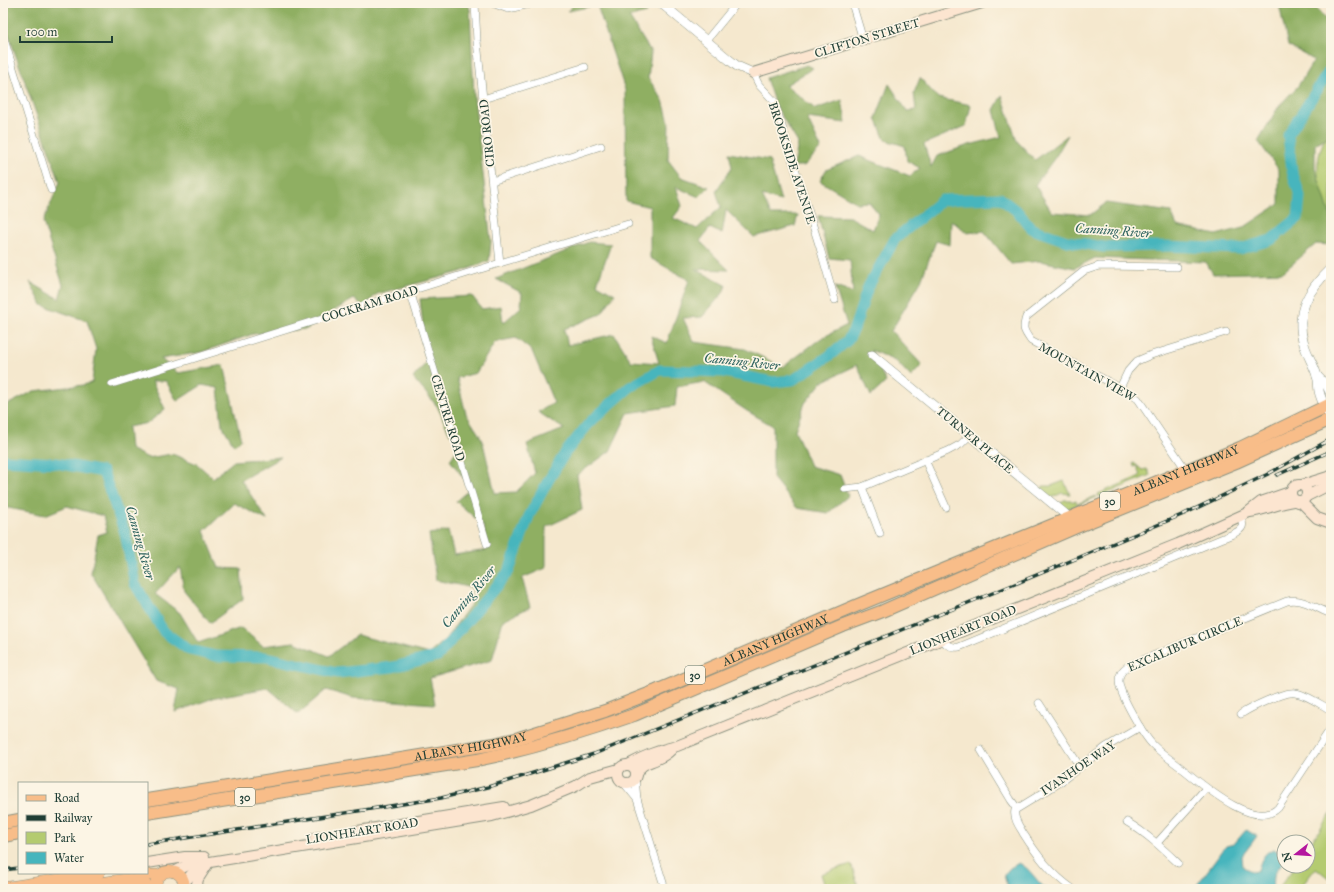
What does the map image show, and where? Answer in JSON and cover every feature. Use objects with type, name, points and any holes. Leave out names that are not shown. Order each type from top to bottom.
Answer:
[{"type":"highway","name":"ALBANY HIGHWAY","points":[[1187,476],[1240,448],[1328,406]]},
{"type":"highway","name":"ALBANY HIGHWAY","points":[[148,800],[504,742],[605,711],[676,683],[877,597],[1072,523],[1187,476],[1281,443],[1331,419]]},
{"type":"highway","name":"ALBANY HIGHWAY","points":[[148,813],[501,755],[556,741],[634,715],[843,626],[882,611],[1072,523]]},
{"type":"highway","points":[[877,597],[882,611]]},
{"type":"highway","points":[[605,711],[610,724]]},
{"type":"highway","points":[[341,769],[344,781]]},
{"type":"highway","points":[[3,823],[18,820]]},
{"type":"highway","points":[[3,836],[18,833]]},
{"type":"main road","name":"CLIFTON STREET","points":[[752,73],[982,3]]},
{"type":"main road","points":[[1331,476],[1302,486],[1306,490],[1299,498],[1331,521]]},
{"type":"main road","name":"LIONHEART ROAD","points":[[635,776],[640,766],[644,763],[657,759],[677,746],[1178,544],[1244,514],[1299,498],[1331,484]]},
{"type":"main road","name":"LIONHEART ROAD","points":[[174,872],[207,859],[492,816],[531,805],[576,786],[590,777],[623,767],[662,749],[677,746]]},
{"type":"main road","points":[[623,767],[632,767],[635,776],[629,783],[622,781],[618,774],[623,767]]},
{"type":"main road","name":"LIONHEART ROAD","points":[[576,786],[590,785],[604,780],[622,781]]},
{"type":"main road","points":[[148,863],[185,858],[207,859],[196,889]]},
{"type":"main road","name":"LIONHEART ROAD","points":[[184,887],[196,869],[207,859]]},
{"type":"main road","points":[[61,889],[131,879],[155,889],[156,881],[161,875],[169,871],[180,876],[184,887]]},
{"type":"main road","points":[[3,888],[93,874]]},
{"type":"main road","points":[[142,874],[161,875]]},
{"type":"main road","points":[[107,882],[134,889]]},
{"type":"street","name":"CIRO ROAD","points":[[475,3],[477,41],[500,263]]},
{"type":"street","points":[[492,3],[508,9],[535,3]]},
{"type":"street","name":"BROOKSIDE AVENUE","points":[[661,3],[738,66],[752,73],[759,85],[774,101],[835,300]]},
{"type":"street","points":[[706,41],[737,3]]},
{"type":"street","points":[[852,3],[863,40]]},
{"type":"street","points":[[3,36],[51,190]]},
{"type":"street","points":[[483,99],[585,67]]},
{"type":"street","points":[[492,181],[601,146]]},
{"type":"street","name":"COCKRAM ROAD","points":[[112,384],[628,224]]},
{"type":"street","name":"MOUNTAIN VIEW","points":[[1177,267],[1099,266],[1084,272],[1026,317],[1024,324],[1025,332],[1031,341],[1120,388],[1138,400],[1187,476]]},
{"type":"street","points":[[1331,268],[1318,280],[1310,292],[1301,317],[1303,341],[1317,376],[1319,391],[1328,406],[1331,419]]},
{"type":"street","name":"CENTRE ROAD","points":[[410,291],[487,544]]},
{"type":"street","points":[[1120,388],[1128,371],[1137,361],[1151,355],[1226,332]]},
{"type":"street","name":"TURNER PLACE","points":[[872,355],[970,435],[1072,523]]},
{"type":"street","points":[[1317,376],[1327,386],[1331,394]]},
{"type":"street","points":[[845,489],[862,487],[959,446],[970,435]]},
{"type":"street","points":[[925,460],[946,508]]},
{"type":"street","points":[[862,487],[880,534]]},
{"type":"street","points":[[942,638],[944,643],[954,648],[974,641],[1233,534],[1242,527],[1244,514]]},
{"type":"street","name":"EXCALIBUR CIRCLE","points":[[1331,614],[1301,601],[1289,600],[1128,666],[1121,673],[1119,684],[1127,704],[1154,746],[1223,800],[1243,810],[1263,815],[1272,813],[1281,805],[1331,728]]},
{"type":"street","points":[[1241,714],[1249,709],[1291,692],[1302,695],[1331,710]]},
{"type":"street","points":[[1039,703],[1080,767]]},
{"type":"street","name":"IVANHOE WAY","points":[[1016,809],[1059,783],[1106,747],[1140,726]]},
{"type":"street","points":[[981,750],[1016,809],[1016,821],[1041,860],[1056,876],[1073,889]]},
{"type":"street","points":[[635,776],[637,799],[665,889]]},
{"type":"street","points":[[622,781],[637,799]]},
{"type":"street","points":[[1157,843],[1206,788]]},
{"type":"street","points":[[1127,822],[1157,843],[1178,863]]},
{"type":"green space","points":[[3,3],[468,3],[470,10],[474,97],[491,242],[489,261],[460,272],[377,294],[363,307],[354,299],[325,316],[307,329],[253,334],[202,352],[161,359],[178,373],[224,365],[241,440],[234,445],[222,425],[218,388],[202,385],[177,401],[166,381],[152,381],[165,409],[148,423],[128,427],[130,449],[148,458],[172,454],[197,464],[213,478],[234,461],[281,457],[241,480],[267,520],[234,503],[204,531],[219,568],[241,569],[243,599],[210,623],[184,591],[180,567],[155,594],[180,613],[198,643],[241,628],[263,646],[294,642],[329,656],[357,635],[429,654],[444,641],[474,600],[472,588],[436,580],[429,534],[448,531],[454,555],[488,550],[483,525],[456,501],[471,488],[450,460],[463,441],[450,434],[437,406],[413,378],[427,362],[420,299],[472,296],[482,309],[501,306],[503,323],[521,307],[522,293],[496,279],[589,242],[611,244],[597,284],[615,294],[601,314],[564,329],[568,345],[614,334],[631,361],[659,363],[651,336],[667,343],[689,280],[650,258],[650,207],[626,201],[625,90],[597,5],[568,11],[575,3],[639,3],[647,13],[629,17],[651,52],[648,78],[663,100],[669,122],[668,160],[681,177],[709,187],[699,197],[676,187],[682,206],[673,218],[697,229],[721,207],[716,191],[732,167],[729,153],[769,160],[781,201],[762,196],[771,215],[798,215],[795,226],[754,237],[726,210],[722,234],[710,228],[700,241],[729,270],[695,269],[726,285],[723,293],[702,317],[683,318],[694,342],[745,349],[783,367],[820,339],[847,325],[835,287],[853,293],[850,260],[829,258],[818,216],[850,217],[873,230],[879,214],[869,202],[857,203],[820,181],[826,170],[859,156],[910,176],[920,168],[907,161],[905,146],[885,140],[876,118],[889,84],[907,111],[916,110],[914,93],[920,78],[938,98],[971,105],[966,126],[924,144],[931,167],[937,156],[969,145],[1001,137],[994,110],[1002,95],[1017,141],[1035,160],[1068,135],[1056,156],[1035,185],[1052,212],[1090,215],[1106,203],[1171,212],[1177,226],[1216,235],[1243,228],[1279,204],[1279,170],[1258,141],[1279,106],[1298,86],[1314,60],[1288,46],[1279,4],[1283,3],[1315,3],[1315,7],[1331,25],[1331,135],[1315,144],[1315,168],[1331,217],[1331,245],[1316,244],[1283,272],[1213,274],[1206,262],[1095,258],[1075,268],[1040,261],[1011,264],[984,231],[967,233],[951,220],[950,245],[936,241],[920,283],[891,331],[922,365],[911,377],[897,362],[871,350],[886,382],[871,396],[857,365],[822,382],[805,403],[795,430],[810,466],[840,475],[848,496],[828,513],[797,508],[773,478],[773,426],[747,411],[704,382],[677,387],[675,406],[628,413],[610,451],[577,475],[582,510],[546,527],[546,568],[522,578],[530,607],[503,620],[492,660],[430,678],[435,704],[353,698],[326,690],[298,714],[268,688],[216,697],[175,712],[179,689],[156,681],[91,573],[98,535],[107,532],[103,516],[67,506],[45,515],[3,507],[3,407],[34,391],[84,385],[92,382],[96,349],[87,321],[42,305],[30,282],[59,299],[63,285],[43,222],[60,182],[3,19]],"holes":[[[516,338],[532,351],[554,403],[538,412],[564,429],[527,444],[535,473],[516,492],[495,493],[482,439],[466,414],[457,378],[476,373],[495,342]]]},
{"type":"green space","points":[[807,65],[813,68],[786,85],[815,109],[842,100],[846,123],[807,118],[821,148],[804,166],[794,166],[798,143],[775,105],[766,78]]},
{"type":"green space","points":[[1331,126],[1331,221],[1319,184],[1318,163],[1324,140]]},
{"type":"green space","points":[[1134,463],[1142,470],[1147,469],[1150,475],[1099,497],[1098,494],[1140,476],[1137,466],[1134,467]]},
{"type":"green space","points":[[1064,481],[1070,494],[1062,493],[1051,498],[1041,490],[1043,486],[1051,486]]},
{"type":"green space","points":[[1096,496],[1097,497],[1067,509],[1060,505],[1060,503],[1064,500],[1071,500],[1073,502],[1076,501],[1077,504]]},
{"type":"green space","points":[[1331,813],[1331,880],[1316,868],[1316,835]]},
{"type":"green space","points":[[851,864],[859,889],[826,889],[821,874]]},
{"type":"green space","points":[[1289,874],[1311,874],[1299,889],[1278,889]]},
{"type":"water","points":[[1246,830],[1257,836],[1242,856],[1243,867],[1253,872],[1258,870],[1263,857],[1268,852],[1274,849],[1276,850],[1276,871],[1273,885],[1270,889],[1194,889],[1226,846],[1234,844]]},
{"type":"water","points":[[1019,863],[1027,868],[1046,889],[1008,889],[1004,875],[1010,868]]},
{"type":"waterway","name":"Canning River","points":[[3,460],[56,463],[103,472],[125,533],[135,584],[164,632],[189,650],[216,656],[266,657],[337,673],[393,667],[438,656],[509,571],[529,516],[565,453],[590,422],[630,387],[660,370],[724,372],[773,382],[793,380],[829,356],[848,340],[854,329],[868,287],[895,239],[942,200],[1000,198],[1018,212],[1032,229],[1067,241],[1104,247],[1165,246],[1240,249],[1271,240],[1298,218],[1300,196],[1292,171],[1288,135],[1331,68]]},
{"type":"railway","points":[[148,844],[441,798],[488,787],[594,754],[1184,514],[1268,474],[1331,439]]},
{"type":"railway","points":[[1277,475],[1331,451]]},
{"type":"railway","points":[[3,870],[18,868]]}]
